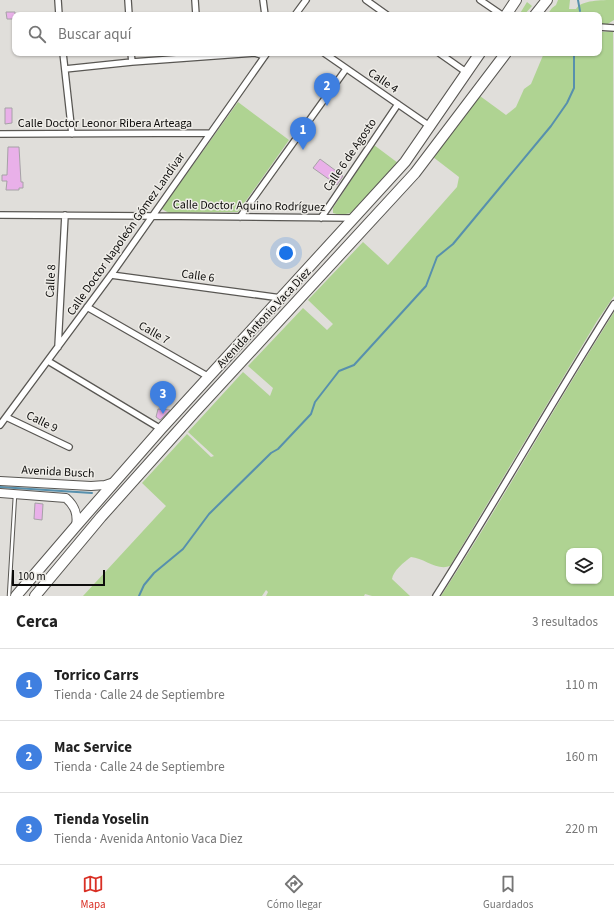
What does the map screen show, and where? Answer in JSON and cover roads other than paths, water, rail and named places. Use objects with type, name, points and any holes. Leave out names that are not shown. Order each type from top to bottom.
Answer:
[{"type":"highway","points":[[508,12],[516,0]]},
{"type":"highway","points":[[537,12],[547,0]]},
{"type":"highway","name":"Avenida Antonio Vaca Diez","points":[[17,592],[114,482],[405,162],[431,127],[478,56]]},
{"type":"highway","name":"Avenida Antonio Vaca Diez","points":[[35,596],[101,517],[194,412],[415,173],[504,56]]},
{"type":"highway","points":[[194,412],[196,406],[215,385],[215,381],[210,377]]},
{"type":"main road","name":"Avenida Busch","points":[[0,481],[90,486],[105,485],[114,482]]},
{"type":"main road","name":"Avenida Busch","points":[[0,494],[66,498],[72,503],[76,510],[76,526]]},
{"type":"street","points":[[58,0],[59,12]]},
{"type":"street","points":[[128,0],[129,12]]},
{"type":"street","points":[[195,0],[196,12]]},
{"type":"street","points":[[263,0],[265,12]]},
{"type":"street","points":[[297,12],[306,0]]},
{"type":"street","points":[[366,0],[383,12]]},
{"type":"street","points":[[480,0],[498,12]]},
{"type":"street","points":[[602,27],[614,28]]},
{"type":"street","points":[[63,56],[72,134]]},
{"type":"street","points":[[131,56],[132,62]]},
{"type":"street","points":[[65,69],[189,56]]},
{"type":"street","name":"Calle Doctor Napoleón Gómez Landívar","points":[[0,425],[111,275],[265,56]]},
{"type":"street","name":"Calle 4","points":[[328,56],[431,127]]},
{"type":"street","points":[[443,56],[466,72]]},
{"type":"street","points":[[240,217],[346,69]]},
{"type":"street","name":"Calle 6 de Agosto","points":[[321,218],[398,104]]},
{"type":"street","name":"Calle Doctor Leonor Ribera Arteaga","points":[[0,134],[210,133]]},
{"type":"street","name":"Calle Doctor Aquino Rodríguez","points":[[0,216],[65,215],[353,218]]},
{"type":"street","name":"Calle 8","points":[[58,348],[65,215]]},
{"type":"street","name":"Calle 6","points":[[111,275],[282,298]]},
{"type":"street","points":[[436,596],[474,536],[533,434],[614,304]]},
{"type":"street","name":"Calle 7","points":[[87,307],[210,377]]},
{"type":"street","points":[[48,361],[161,430]]},
{"type":"street","name":"Calle 9","points":[[6,417],[69,447]]},
{"type":"lane","points":[[9,596],[15,494]]},
{"type":"lane","points":[[10,580],[17,592]]},
{"type":"waterway","points":[[578,0],[580,11]]},
{"type":"waterway","points":[[139,596],[144,585],[154,573],[183,549],[209,514],[271,453],[278,449],[311,414],[315,402],[339,371],[354,365],[426,286],[437,257],[453,244],[551,126],[567,103],[574,88],[574,56]]},
{"type":"waterway","points":[[0,487],[92,493]]},
{"type":"place","name":"Mac Service","points":[[327,106]]},
{"type":"place","name":"Torrico Carrs","points":[[303,150]]},
{"type":"place","name":"Tienda Yoselin","points":[[163,414]]}]
